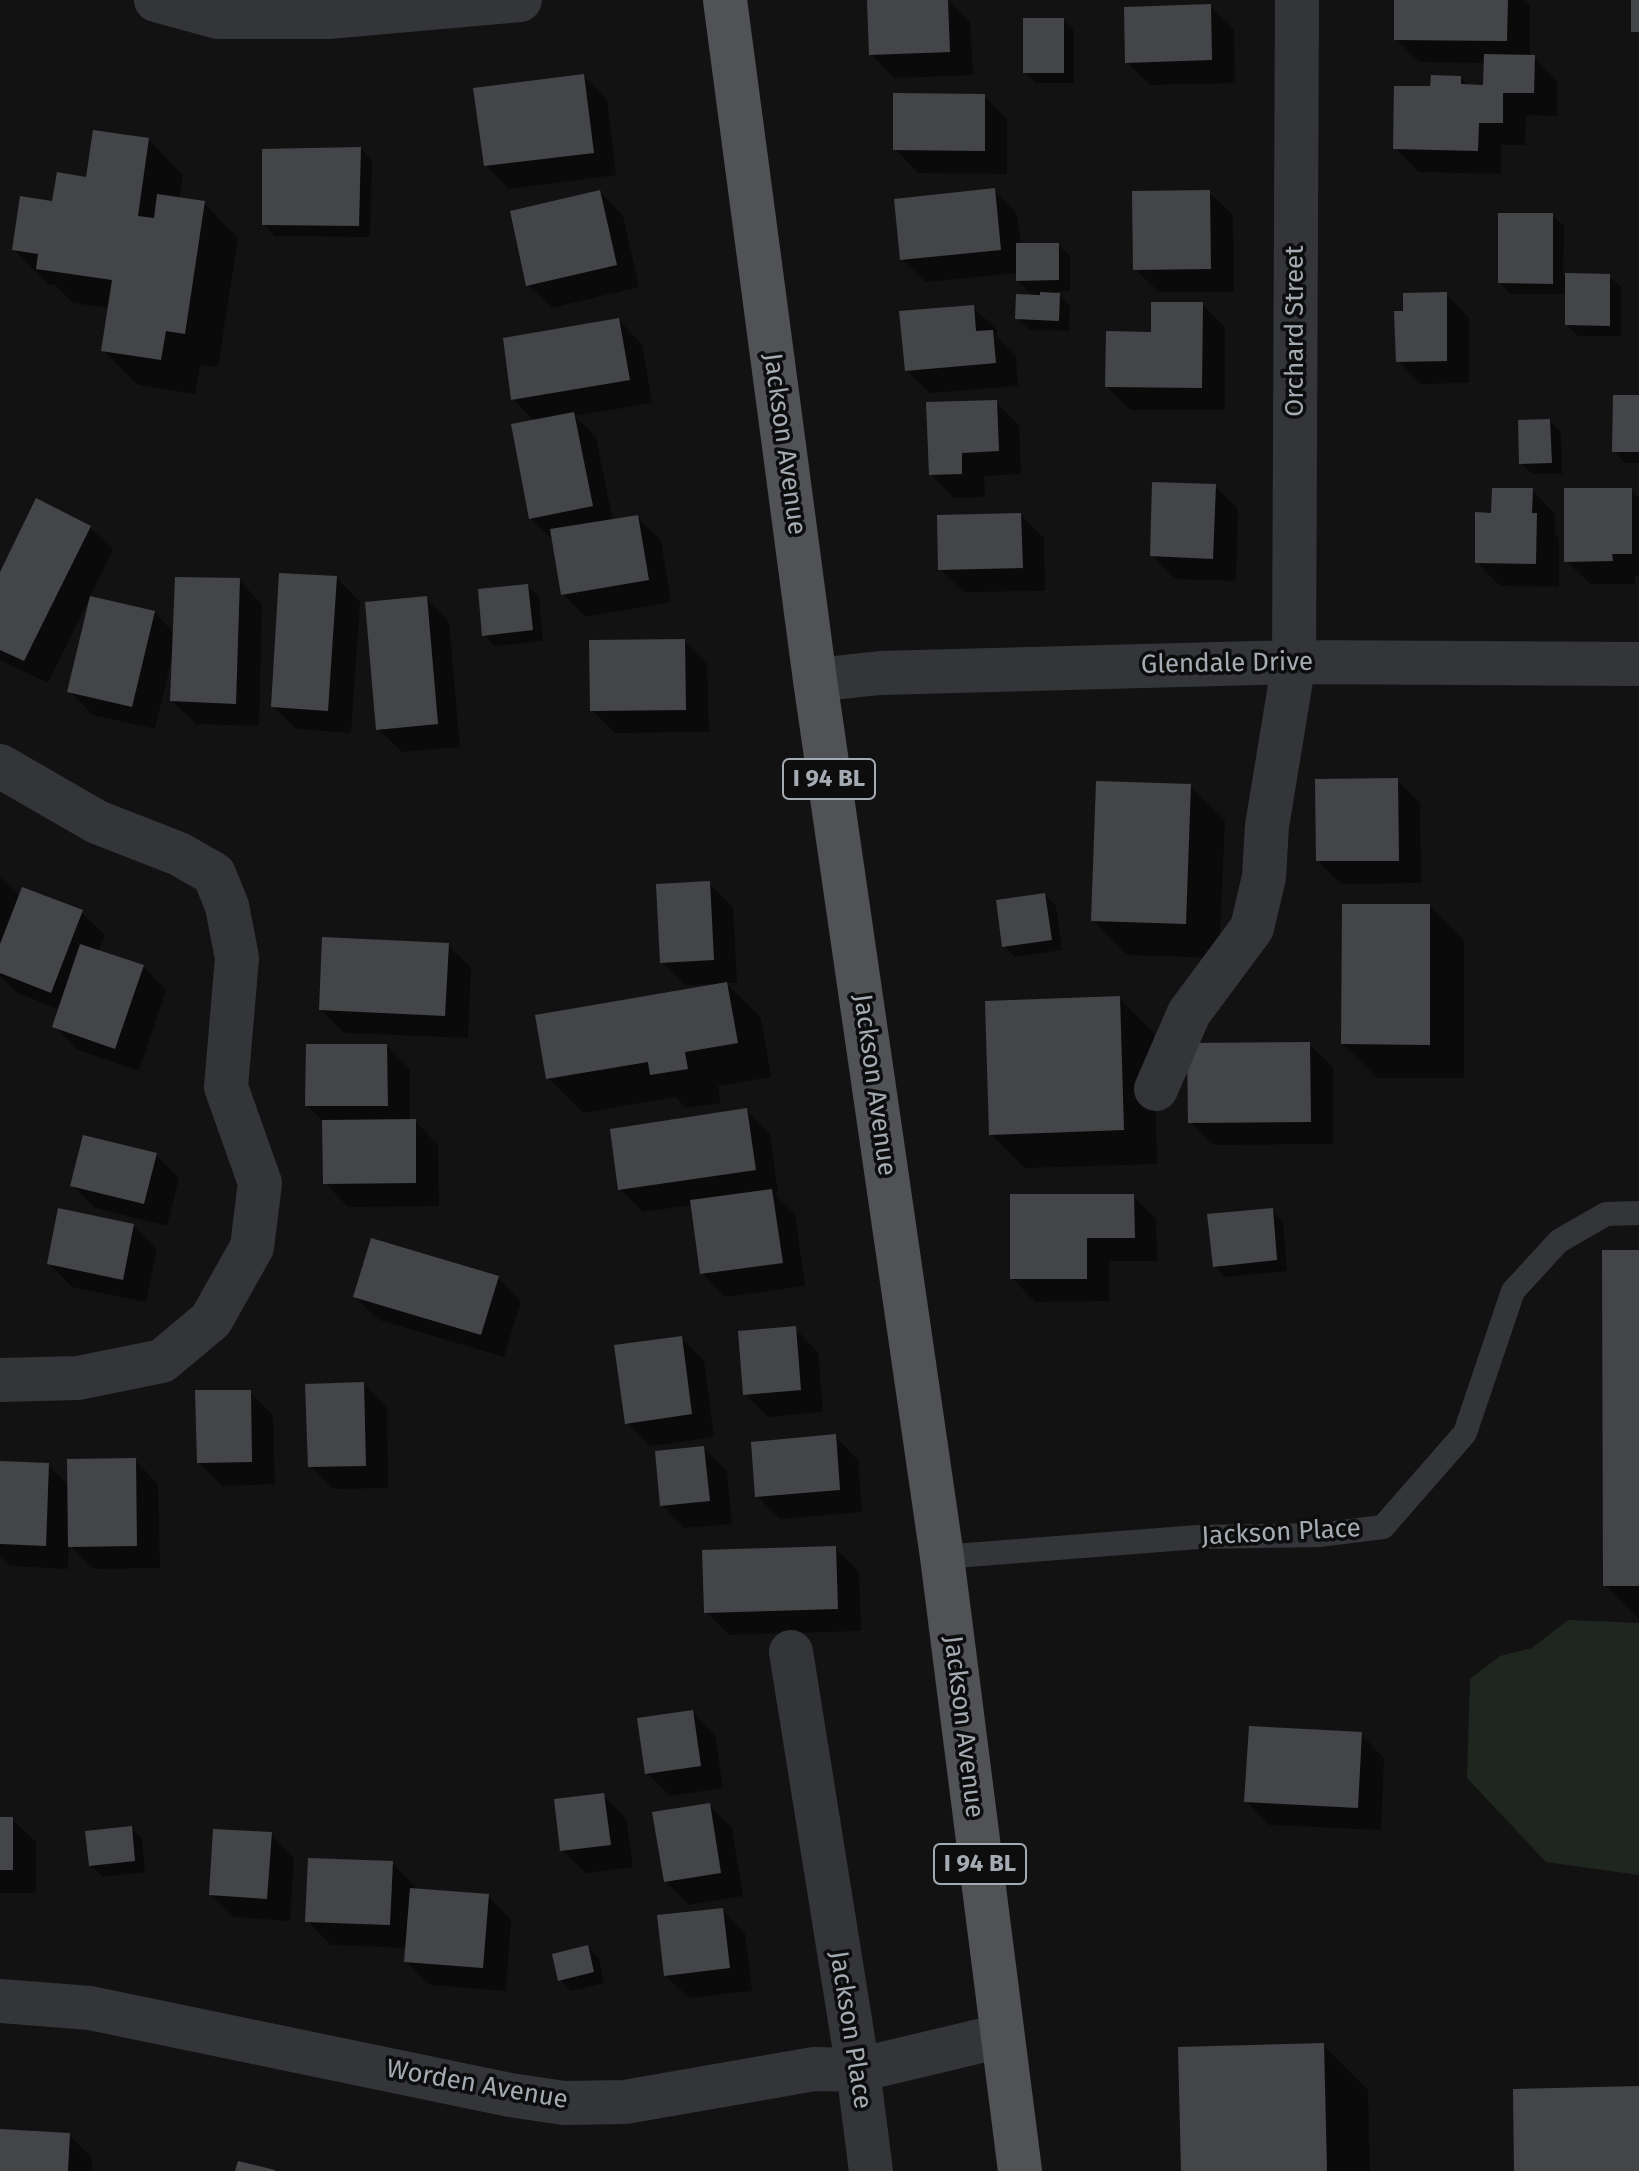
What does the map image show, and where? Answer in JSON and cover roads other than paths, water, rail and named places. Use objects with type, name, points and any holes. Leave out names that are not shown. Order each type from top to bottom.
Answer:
[{"type":"main road","name":"Jackson Avenue","points":[[725,0],[815,680],[942,1557],[1020,2171]]},
{"type":"street","points":[[156,0],[218,17],[328,17],[520,0]]},
{"type":"street","name":"Orchard Street","points":[[1156,1089],[1189,1013],[1252,928],[1264,877],[1267,826],[1294,662],[1297,0]]},
{"type":"street","name":"Glendale Drive","points":[[815,680],[880,673],[1294,662],[1639,664]]},
{"type":"street","points":[[0,766],[97,822],[179,854],[214,874],[227,906],[237,958],[226,1087],[260,1183],[252,1247],[211,1320],[162,1361],[78,1378],[0,1380]]},
{"type":"street","name":"Jackson Place","points":[[791,1652],[858,2070],[871,2171]]},
{"type":"street","name":"Worden Avenue","points":[[0,2001],[90,2008],[510,2095],[564,2103],[625,2102],[814,2069],[858,2070],[1001,2036]]},
{"type":"lane","name":"Jackson Place","points":[[942,1557],[1198,1537],[1319,1535],[1383,1527],[1465,1433],[1513,1291],[1559,1241],[1606,1214],[1639,1213]]}]
